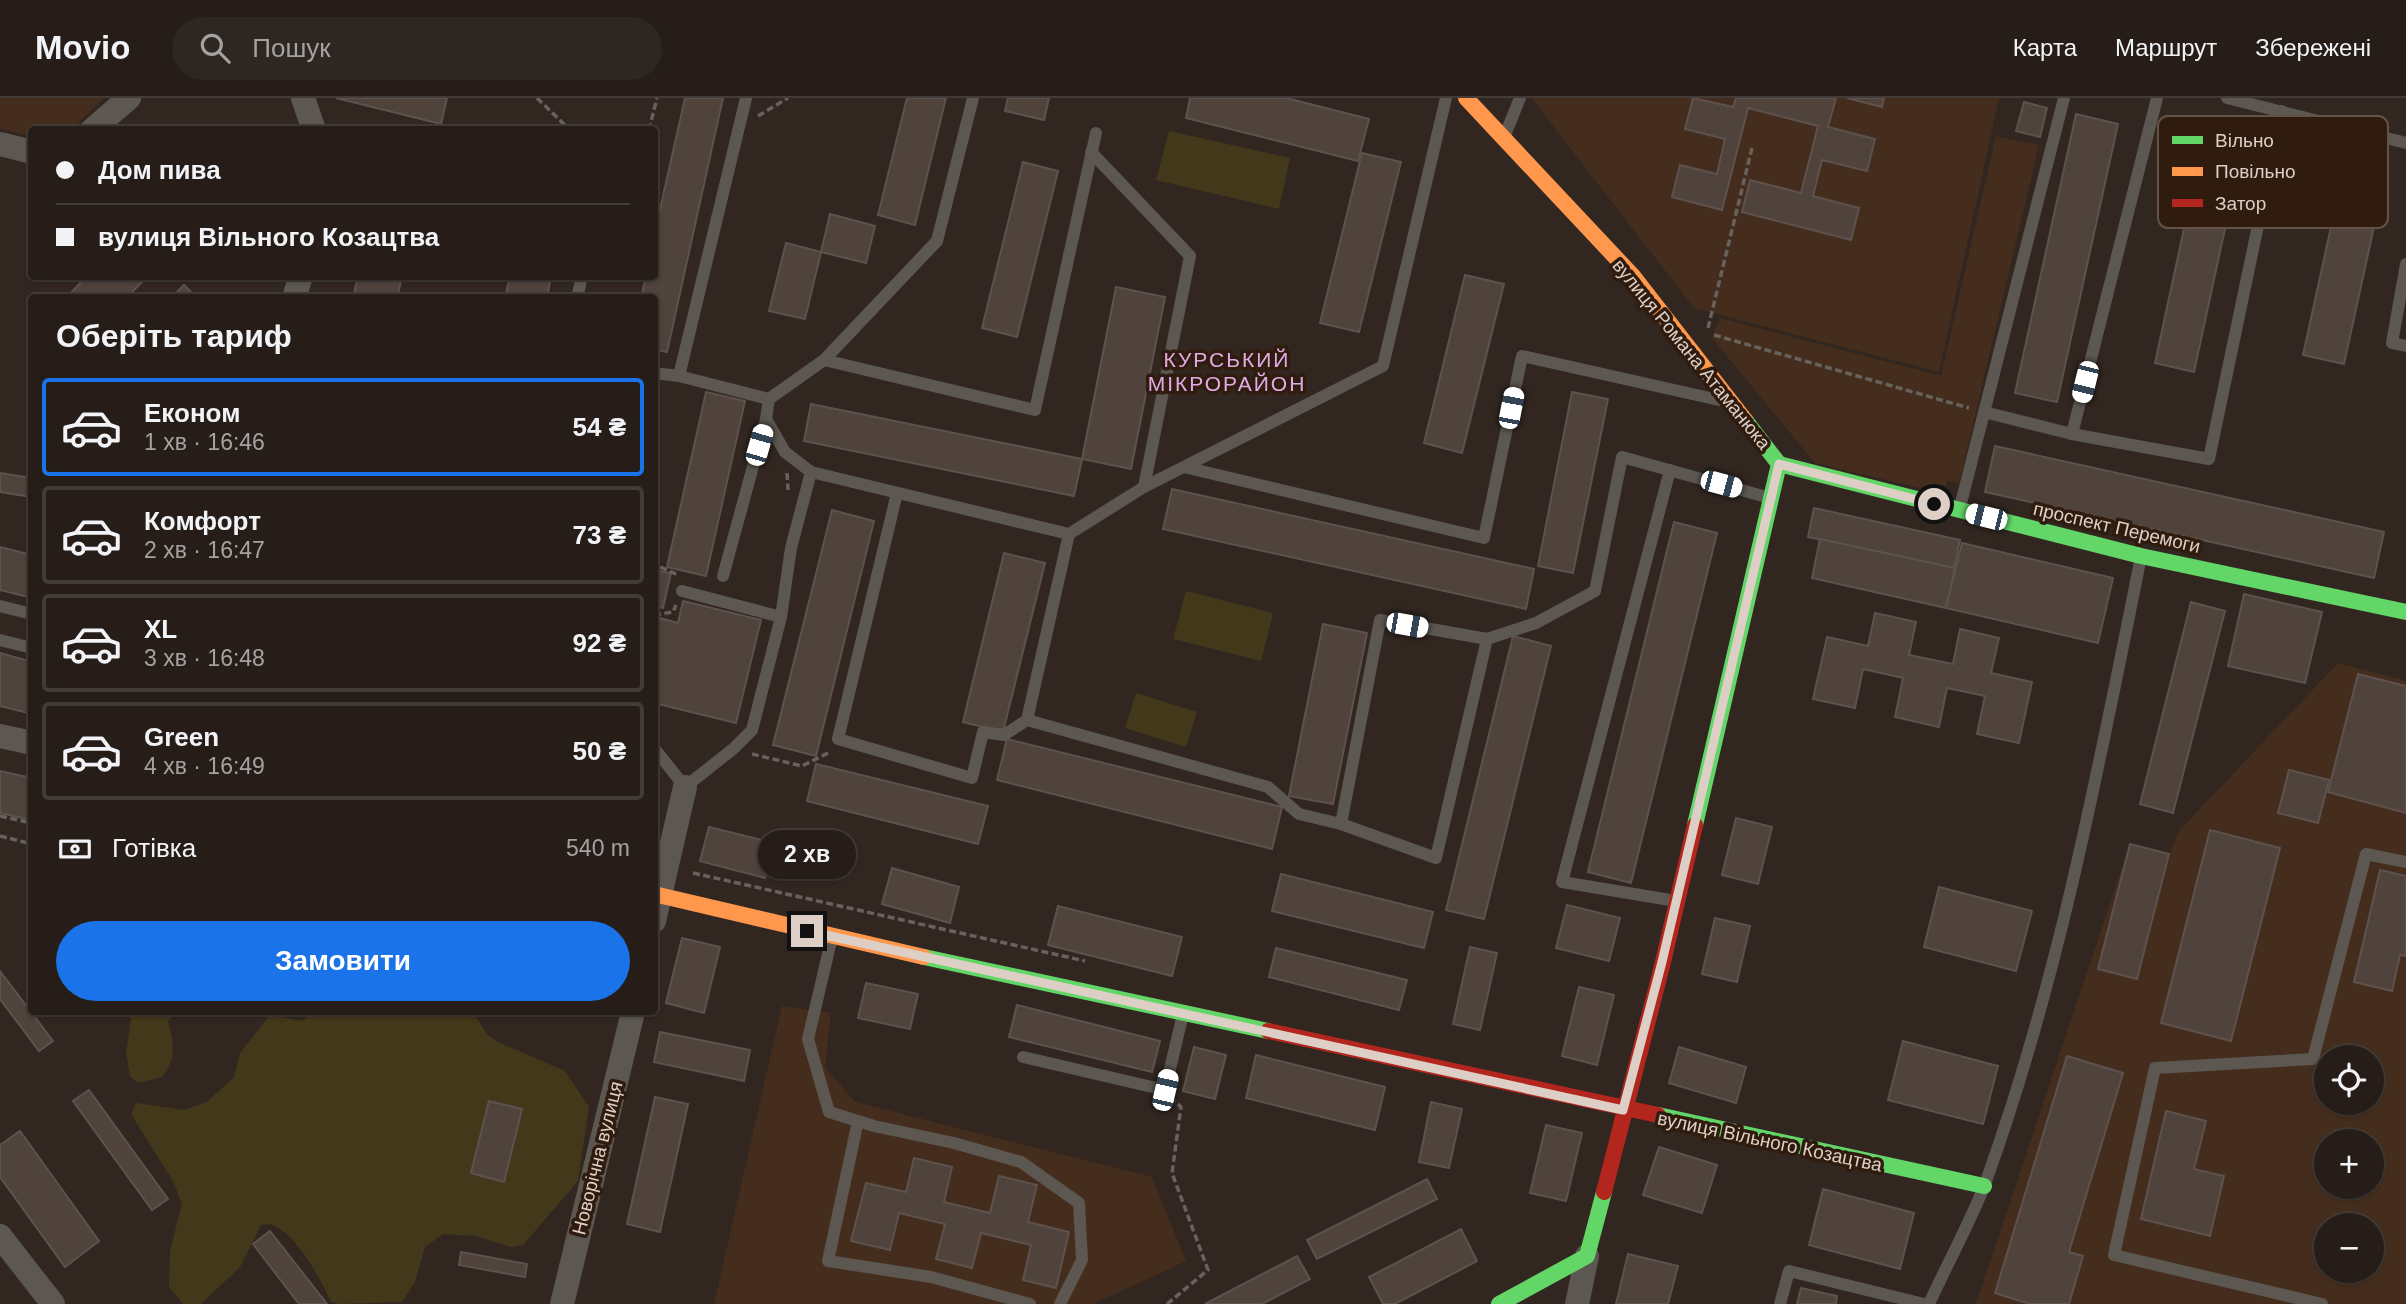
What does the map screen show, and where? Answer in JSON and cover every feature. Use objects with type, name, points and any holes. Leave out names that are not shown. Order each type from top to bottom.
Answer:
[{"type":"street","points":[[97,126],[129,98]]},
{"type":"street","points":[[303,98],[313,126]]},
{"type":"street","name":"вулиця Романа Атаманюка","points":[[1466,98],[1633,276],[1779,464],[1677,901],[1587,1256]]},
{"type":"street","points":[[0,144],[28,151]]},
{"type":"street","name":"проспект Перемоги","points":[[1779,464],[2141,556],[2406,612]]},
{"type":"street","points":[[0,736],[28,742]]},
{"type":"street","points":[[658,895],[685,787]]},
{"type":"street","name":"вулиця Вільного Козацтва","points":[[658,895],[832,937],[1984,1186]]},
{"type":"street","name":"Новорічна вулиця","points":[[562,1304],[632,1015]]},
{"type":"street","points":[[0,1236],[53,1304]]},
{"type":"street","points":[[1499,1304],[1587,1256]]},
{"type":"street","points":[[1577,1304],[1587,1256]]},
{"type":"lane","points":[[679,376],[746,98]]},
{"type":"lane","points":[[723,576],[766,419],[769,399],[824,360],[937,241],[973,98]]},
{"type":"lane","points":[[897,493],[838,739],[972,778],[983,732],[1004,735],[1027,720],[1069,534],[1144,487],[1383,366],[1446,98]]},
{"type":"lane","points":[[1504,138],[1520,98]]},
{"type":"lane","points":[[1959,510],[2064,98]]},
{"type":"lane","points":[[2072,433],[2157,98]]},
{"type":"lane","points":[[2227,98],[2301,116]]},
{"type":"lane","points":[[2281,116],[2282,111]]},
{"type":"lane","points":[[824,360],[1035,410],[1096,133]]},
{"type":"lane","points":[[2388,138],[2406,143]]},
{"type":"lane","points":[[1091,152],[1190,256],[1144,487]]},
{"type":"lane","points":[[1984,412],[2072,433],[2209,459],[2257,228]]},
{"type":"lane","points":[[2406,264],[2392,343],[2406,346]]},
{"type":"lane","points":[[1184,467],[1484,538],[1522,356],[1732,403]]},
{"type":"lane","points":[[658,373],[679,376],[769,399]]},
{"type":"lane","points":[[766,419],[785,452],[811,472],[1069,534]]},
{"type":"lane","points":[[1341,824],[1380,620],[1486,639],[1536,623],[1595,591],[1622,457],[1771,498]]},
{"type":"lane","points":[[1670,471],[1562,882],[1677,901]]},
{"type":"lane","points":[[658,753],[685,787],[733,749],[752,730],[781,617],[790,548],[811,472]]},
{"type":"lane","points":[[1929,1304],[1984,1186],[2036,1030],[2076,875],[2141,556]]},
{"type":"lane","points":[[682,590],[781,617]]},
{"type":"lane","points":[[0,606],[28,613]]},
{"type":"lane","points":[[1027,720],[1268,788],[1299,814],[1341,824],[1436,858],[1486,639]]},
{"type":"lane","points":[[0,640],[28,647]]},
{"type":"lane","points":[[2322,1304],[2114,1255],[2155,1068],[2313,1059],[2366,854],[2406,862]]},
{"type":"lane","points":[[832,937],[808,1039],[829,1112],[1021,1162],[1079,1203],[1082,1260],[1060,1304]]},
{"type":"lane","points":[[1023,1057],[1165,1090],[1184,1014]]},
{"type":"lane","points":[[858,1121],[828,1261],[932,1277],[1030,1304]]},
{"type":"lane","points":[[1780,1304],[1789,1270],[1924,1304]]},
{"type":"path","points":[[537,98],[566,126]]},
{"type":"path","points":[[650,126],[657,98]]},
{"type":"path","points":[[738,128],[788,98]]},
{"type":"path","points":[[1752,148],[1707,334],[1984,412]]},
{"type":"path","points":[[733,749],[802,766],[836,749]]},
{"type":"path","points":[[0,816],[28,822]]},
{"type":"path","points":[[0,836],[28,843]]},
{"type":"path","points":[[1165,1090],[1181,1107],[1172,1173],[1208,1270],[1167,1304]]},
{"type":"shaded area","points":[[0,98],[104,98],[75,126],[28,126],[28,136],[0,128]]},
{"type":"shaded area","points":[[1534,98],[1999,98],[1939,372],[1694,308]]},
{"type":"shaded area","points":[[1169,131],[1290,158],[1279,209],[1156,180]]},
{"type":"shaded area","points":[[1996,136],[2039,145],[1959,483],[1947,481],[1945,494],[1815,463],[1712,338],[1720,318],[1941,376]]},
{"type":"shaded area","points":[[1186,591],[1273,613],[1261,661],[1173,639]]},
{"type":"shaded area","points":[[2338,663],[2406,681],[2406,1304],[1976,1304],[2130,844],[2169,854],[2180,830]]},
{"type":"shaded area","points":[[1136,693],[1197,712],[1186,747],[1125,728]]},
{"type":"shaded area","points":[[782,1006],[831,1013],[825,1067],[855,1102],[1152,1177],[1186,1261],[1093,1304],[714,1304]]},
{"type":"shaded area","points":[[132,1015],[172,1015],[168,1022],[173,1044],[172,1057],[162,1077],[138,1083],[130,1076],[126,1052]]},
{"type":"shaded area","points":[[270,1015],[302,1021],[311,1015],[474,1015],[487,1034],[498,1042],[565,1071],[589,1107],[578,1181],[523,1245],[511,1247],[476,1236],[443,1234],[425,1247],[415,1282],[402,1302],[331,1302],[314,1270],[290,1237],[272,1225],[261,1225],[240,1267],[201,1304],[183,1304],[169,1287],[170,1251],[182,1204],[173,1181],[131,1114],[136,1103],[184,1110],[207,1102],[234,1077],[240,1053]]},
{"type":"building","points":[[336,98],[447,98],[441,124]]},
{"type":"building","points":[[685,98],[723,98],[667,352],[658,350],[658,294],[642,294],[645,280],[658,280],[658,218]]},
{"type":"building","points":[[907,98],[946,98],[915,225],[878,215]]},
{"type":"building","points":[[1008,98],[1049,98],[1044,120],[1005,111]]},
{"type":"building","points":[[1190,98],[1286,98],[1369,119],[1358,161],[1186,118]]},
{"type":"building","points":[[1693,98],[1733,107],[1736,98],[1836,98],[1828,127],[1875,139],[1867,171],[1822,160],[1813,196],[1859,208],[1851,240],[1742,212],[1750,180],[1801,193],[1818,126],[1748,108],[1722,210],[1672,197],[1680,165],[1717,174],[1725,139],[1685,129]]},
{"type":"building","points":[[1847,98],[1884,98],[1882,107]]},
{"type":"building","points":[[2024,102],[2047,108],[2040,137],[2016,131]]},
{"type":"building","points":[[2076,114],[2118,124],[2057,402],[2015,393]]},
{"type":"building","points":[[1362,153],[1401,162],[1359,332],[1320,323]]},
{"type":"building","points":[[1023,162],[1058,171],[1017,337],[982,328]]},
{"type":"building","points":[[830,214],[875,226],[866,263],[821,252]]},
{"type":"building","points":[[2184,228],[2225,228],[2194,372],[2155,363]]},
{"type":"building","points":[[2331,228],[2374,228],[2344,364],[2303,355]]},
{"type":"building","points":[[786,243],[821,252],[805,319],[769,311]]},
{"type":"building","points":[[1465,275],[1504,284],[1462,453],[1424,443]]},
{"type":"building","points":[[83,280],[142,282],[130,294],[70,294]]},
{"type":"building","points":[[357,280],[401,280],[398,294],[354,294]]},
{"type":"building","points":[[509,280],[550,280],[548,294],[506,294]]},
{"type":"building","points":[[184,285],[193,294],[175,294]]},
{"type":"building","points":[[1116,287],[1165,297],[1131,469],[1082,459]]},
{"type":"building","points":[[706,392],[745,401],[706,576],[667,567]]},
{"type":"building","points":[[1572,392],[1608,399],[1573,573],[1538,566]]},
{"type":"building","points":[[811,404],[1082,459],[1074,496],[804,441]]},
{"type":"building","points":[[1995,446],[2384,532],[2374,578],[1985,492]]},
{"type":"building","points":[[0,473],[28,477],[28,496],[0,492]]},
{"type":"building","points":[[1172,489],[1534,569],[1526,609],[1163,529]]},
{"type":"building","points":[[1814,508],[1960,540],[1954,568],[1808,537]]},
{"type":"building","points":[[832,510],[874,521],[816,756],[773,745]]},
{"type":"building","points":[[1674,522],[1717,533],[1631,883],[1588,872]]},
{"type":"building","points":[[1820,539],[1955,568],[1946,608],[1812,578]]},
{"type":"building","points":[[1962,543],[2113,578],[2098,643],[1946,608]]},
{"type":"building","points":[[0,547],[28,554],[28,597],[0,590]]},
{"type":"building","points":[[1004,553],[1045,563],[1003,732],[963,722]]},
{"type":"building","points":[[658,571],[671,573],[663,608],[658,607]]},
{"type":"building","points":[[2244,594],[2322,612],[2305,683],[2228,666]]},
{"type":"building","points":[[683,601],[761,620],[736,723],[658,704],[658,626],[660,618],[678,623]]},
{"type":"building","points":[[2191,602],[2225,611],[2173,813],[2140,804]]},
{"type":"building","points":[[1875,613],[1916,622],[1909,655],[1953,664],[1960,629],[1999,638],[1991,673],[2032,682],[2019,743],[1977,734],[1985,696],[1947,688],[1939,727],[1895,717],[1903,678],[1863,669],[1855,708],[1813,699],[1827,637],[1868,646]]},
{"type":"building","points":[[1323,624],[1367,633],[1333,804],[1289,796]]},
{"type":"building","points":[[1513,636],[1551,646],[1484,919],[1446,910]]},
{"type":"building","points":[[0,653],[28,661],[28,713],[0,706]]},
{"type":"building","points":[[2358,674],[2406,686],[2406,813],[2328,792]]},
{"type":"building","points":[[1007,739],[1282,807],[1272,849],[997,780]]},
{"type":"building","points":[[816,764],[988,806],[978,844],[807,801]]},
{"type":"building","points":[[2289,770],[2329,780],[2318,823],[2278,813]]},
{"type":"building","points":[[0,771],[28,777],[28,819],[0,813]]},
{"type":"building","points":[[1736,818],[1772,827],[1758,884],[1722,875]]},
{"type":"building","points":[[709,827],[774,843],[765,878],[700,861]]},
{"type":"building","points":[[2210,830],[2280,848],[2231,1041],[2161,1023]]},
{"type":"building","points":[[2130,844],[2169,854],[2137,979],[2098,969]]},
{"type":"building","points":[[892,868],[959,887],[950,923],[882,904]]},
{"type":"building","points":[[2380,870],[2406,876],[2406,956],[2400,955],[2392,991],[2354,982]]},
{"type":"building","points":[[1281,874],[1433,912],[1424,948],[1272,911]]},
{"type":"building","points":[[1939,887],[2032,911],[2016,971],[1924,947]]},
{"type":"building","points":[[1567,905],[1620,918],[1609,961],[1556,948]]},
{"type":"building","points":[[1058,906],[1182,937],[1172,976],[1048,945]]},
{"type":"building","points":[[1715,918],[1750,926],[1737,982],[1702,974]]},
{"type":"building","points":[[682,938],[720,947],[704,1013],[666,1003]]},
{"type":"building","points":[[1470,947],[1497,953],[1480,1030],[1453,1024]]},
{"type":"building","points":[[1276,948],[1407,980],[1399,1010],[1269,977]]},
{"type":"building","points":[[0,971],[28,1008],[28,1015],[33,1015],[53,1041],[39,1051],[0,999]]},
{"type":"building","points":[[866,983],[918,994],[910,1029],[858,1018]]},
{"type":"building","points":[[1579,987],[1614,995],[1597,1065],[1562,1056]]},
{"type":"building","points":[[1017,1005],[1160,1041],[1152,1072],[1009,1037]]},
{"type":"building","points":[[660,1032],[750,1050],[744,1081],[654,1062]]},
{"type":"building","points":[[1903,1041],[1998,1066],[1983,1124],[1888,1100]]},
{"type":"building","points":[[1194,1047],[1226,1055],[1215,1099],[1183,1091]]},
{"type":"building","points":[[1679,1047],[1746,1067],[1736,1103],[1669,1083]]},
{"type":"building","points":[[1256,1055],[1385,1087],[1375,1130],[1246,1098]]},
{"type":"building","points":[[2067,1056],[2123,1073],[2069,1252],[2083,1256],[2069,1304],[2030,1304],[1995,1293]]},
{"type":"building","points":[[89,1090],[168,1199],[152,1210],[73,1101]]},
{"type":"building","points":[[655,1097],[688,1104],[660,1232],[627,1224]]},
{"type":"building","points":[[489,1101],[522,1109],[504,1182],[471,1173]]},
{"type":"building","points":[[1431,1102],[1462,1109],[1449,1168],[1419,1162]]},
{"type":"building","points":[[2166,1111],[2206,1121],[2194,1169],[2224,1176],[2210,1236],[2141,1219]]},
{"type":"building","points":[[1546,1125],[1582,1133],[1566,1201],[1530,1193]]},
{"type":"building","points":[[20,1131],[99,1241],[65,1267],[0,1177],[0,1145]]},
{"type":"building","points":[[1659,1147],[1717,1165],[1702,1213],[1643,1195]]},
{"type":"building","points":[[914,1158],[952,1167],[944,1202],[990,1213],[999,1176],[1037,1185],[1028,1222],[1069,1232],[1056,1288],[1023,1280],[1031,1245],[981,1233],[972,1268],[936,1259],[945,1224],[899,1213],[890,1250],[851,1241],[866,1183],[906,1192]]},
{"type":"building","points":[[1427,1179],[1437,1199],[1317,1259],[1307,1240]]},
{"type":"building","points":[[1823,1189],[1914,1213],[1900,1269],[1809,1245]]},
{"type":"building","points":[[1461,1229],[1477,1261],[1395,1304],[1383,1304],[1369,1277]]},
{"type":"building","points":[[270,1231],[327,1304],[299,1304],[253,1244]]},
{"type":"building","points":[[461,1252],[527,1264],[525,1277],[459,1265]]},
{"type":"building","points":[[1628,1254],[1678,1266],[1668,1304],[1616,1304]]},
{"type":"building","points":[[1297,1256],[1310,1279],[1262,1304],[1205,1304]]},
{"type":"building","points":[[1801,1288],[1837,1296],[1836,1304],[1797,1304]]},
{"type":"traffic: fast","points":[[1695,825],[1779,464],[1745,420]]},
{"type":"traffic: fast","points":[[1779,464],[2141,556],[2406,612]]},
{"type":"traffic: fast","points":[[924,957],[1268,1031]]},
{"type":"traffic: fast","points":[[1658,1115],[1984,1186]]},
{"type":"traffic: fast","points":[[1499,1304],[1587,1256],[1604,1192]]},
{"type":"traffic: slow","points":[[1466,98],[1633,276],[1745,420]]},
{"type":"traffic: slow","points":[[658,895],[924,957]]},
{"type":"traffic: jam","points":[[1604,1192],[1695,825]]},
{"type":"traffic: jam","points":[[1268,1031],[1658,1115]]},
{"type":"district","name":"КУРСЬКИЙ МІКРОРАЙОН","points":[[1227,372]]},
{"type":"route","points":[[807,931],[1623,1110],[1662,962],[1779,464],[1934,504]]}]
